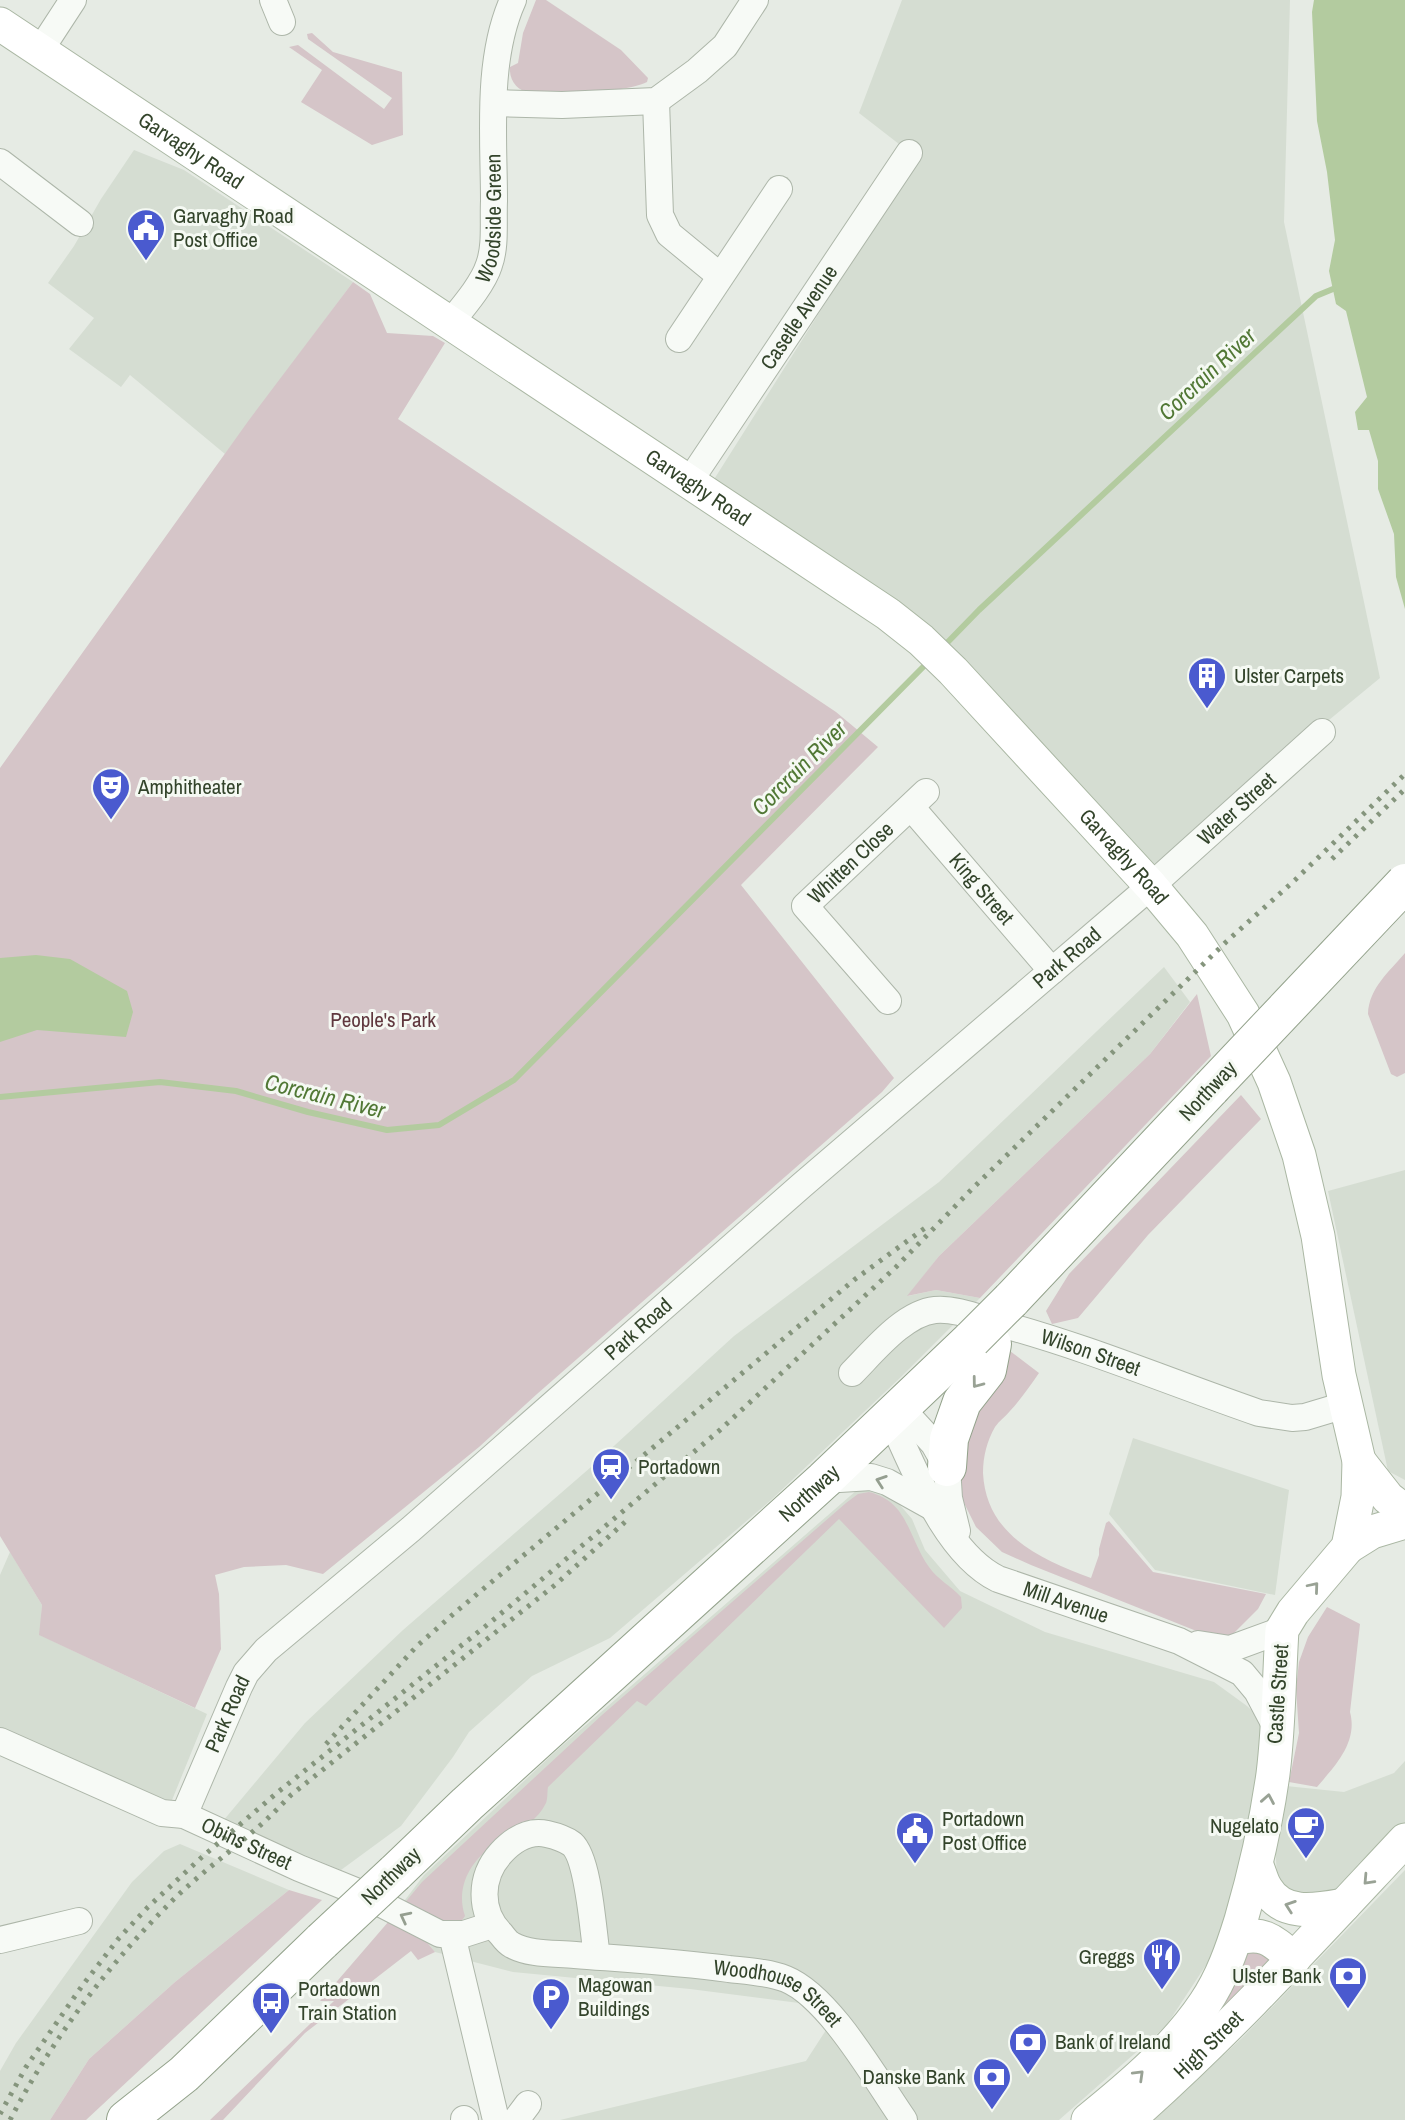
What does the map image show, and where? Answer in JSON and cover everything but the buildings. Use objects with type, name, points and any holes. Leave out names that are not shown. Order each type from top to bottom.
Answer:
[{"type":"highway","name":"Northway","points":[[126,2120],[167,2102],[322,1941],[467,1804],[994,1324],[1211,1088],[1405,883]]},
{"type":"highway","points":[[947,1467],[949,1438],[962,1402],[987,1370],[994,1324]]},
{"type":"main road","name":"Garvaghy Road","points":[[1,25],[211,152],[450,323],[888,614],[921,640],[953,671],[1151,886],[1192,935],[1243,1013],[1273,1083]]},
{"type":"main road","name":"Castle Street","points":[[1257,1866],[1273,1773],[1276,1727],[1268,1635],[1293,1612],[1348,1547],[1358,1497],[1359,1461],[1345,1405],[1318,1236],[1303,1169],[1273,1083]]},
{"type":"main road","name":"Castle Street","points":[[1359,1461],[1388,1498],[1405,1511]]},
{"type":"main road","points":[[1348,1547],[1372,1532],[1405,1522]]},
{"type":"main road","name":"High Street","points":[[1128,2120],[1196,2057],[1294,1959],[1405,1840]]},
{"type":"main road","points":[[1257,1866],[1266,1888],[1276,1900],[1286,1906],[1311,1911],[1344,1905]]},
{"type":"main road","name":"High Street","points":[[1088,2120],[1120,2094],[1178,2037],[1204,2004],[1220,1977],[1236,1939],[1257,1866]]},
{"type":"main road","points":[[1236,1939],[1248,1935],[1265,1937],[1294,1959]]},
{"type":"street","points":[[41,49],[73,0]]},
{"type":"street","name":"Woodside Green","points":[[450,323],[474,292],[489,266],[493,241],[494,103],[498,48],[513,0]]},
{"type":"street","points":[[494,103],[562,105],[656,101],[725,47],[755,0]]},
{"type":"street","points":[[656,101],[660,215],[669,234],[720,276]]},
{"type":"street","name":"Casetle Avenue","points":[[689,482],[909,153]]},
{"type":"street","points":[[0,162],[80,223]]},
{"type":"street","points":[[679,339],[779,189]]},
{"type":"street","name":"Water Street","points":[[1151,886],[1322,733]]},
{"type":"street","name":"King Street","points":[[919,799],[1052,971]]},
{"type":"street","name":"Whitten Close","points":[[888,1001],[805,906],[919,799]]},
{"type":"street","name":"Park Road","points":[[184,1815],[239,1687],[246,1673],[266,1650],[411,1529],[791,1195],[1151,886]]},
{"type":"street","name":"Wilson Street","points":[[852,1373],[912,1317],[935,1310],[954,1312],[1050,1338],[1259,1413],[1292,1418],[1305,1417],[1345,1405]]},
{"type":"street","name":"Mill Avenue","points":[[895,1412],[934,1444],[947,1467],[950,1506],[963,1549]]},
{"type":"street","name":"Mill Avenue","points":[[895,1412],[932,1507],[949,1534],[978,1567],[998,1579],[1179,1641],[1242,1673],[1257,1691],[1276,1727]]},
{"type":"street","points":[[824,1480],[871,1477],[887,1482],[932,1507]]},
{"type":"street","name":"Mill Avenue","points":[[1179,1641],[1230,1649],[1268,1635]]},
{"type":"street","name":"Obins Street","points":[[0,1741],[162,1813],[184,1815],[358,1892],[426,1928],[440,1934],[452,1935]]},
{"type":"street","points":[[496,2120],[452,1935],[492,1925],[483,1895],[487,1876],[500,1854],[525,1834],[558,1836],[574,1845],[585,1867],[597,1957]]},
{"type":"street","points":[[0,1940],[79,1921]]},
{"type":"street","name":"Woodhouse Street","points":[[492,1925],[511,1945],[529,1951],[682,1963],[785,1978],[798,1985],[831,2015],[904,2120]]},
{"type":"shaded area","points":[[902,0],[1290,0],[1284,222],[1380,678],[1148,869],[932,632],[713,481],[917,158],[859,113]]},
{"type":"shaded area","points":[[1314,0],[1405,0],[1405,609],[1396,577],[1394,534],[1378,489],[1378,461],[1369,430],[1358,430],[1355,412],[1367,397],[1346,311],[1336,304],[1329,271],[1335,240],[1327,172],[1317,121],[1312,12]]},
{"type":"shaded area","points":[[134,150],[184,170],[353,282],[225,454],[130,375],[121,387],[69,349],[94,318],[48,283]]},
{"type":"shaded area","points":[[36,955],[70,959],[127,991],[133,1012],[126,1037],[37,1030],[0,1042],[0,958]]},
{"type":"shaded area","points":[[1164,967],[1190,1002],[1150,1054],[939,1256],[908,1296],[936,1290],[980,1298],[771,1500],[610,1638],[532,1676],[469,1732],[401,1826],[341,1870],[223,1821],[305,1723],[403,1630],[591,1467],[734,1336],[939,1182]]},
{"type":"shaded area","points":[[1405,1170],[1405,1480],[1388,1471],[1328,1191]]},
{"type":"shaded area","points":[[1133,1438],[1289,1490],[1275,1595],[1155,1570],[1109,1514]]},
{"type":"shaded area","points":[[877,1489],[894,1498],[912,1519],[925,1550],[960,1591],[1045,1632],[1214,1682],[1261,1719],[1264,1749],[1227,1933],[1166,2026],[1059,2120],[560,2120],[806,2061],[826,2030],[799,2003],[690,1989],[513,1972],[435,1952],[420,1934],[389,1921],[424,1875],[556,1751],[857,1490]]},
{"type":"shaded area","points":[[10,1552],[42,1605],[40,1635],[207,1714],[172,1800],[164,1799],[0,1727],[0,1575]]},
{"type":"shaded area","points":[[1405,1761],[1405,1829],[1358,1880],[1316,1900],[1295,1900],[1277,1878],[1275,1841],[1286,1786],[1344,1792],[1394,1773]]},
{"type":"shaded area","points":[[180,1844],[289,1890],[175,1982],[89,2059],[50,2120],[0,2120],[0,2071],[16,2043],[132,1882],[164,1851]]},
{"type":"shaded area","points":[[1405,1870],[1405,2120],[1154,2120],[1243,2037]]},
{"type":"green space","points":[[536,0],[546,0],[621,50],[648,78],[647,82],[607,91],[569,94],[527,92],[516,86],[510,67],[518,63],[523,33]]},
{"type":"green space","points":[[312,33],[333,52],[402,72],[403,135],[372,145],[301,102],[322,70],[289,47],[298,45],[384,109],[392,98],[308,39],[307,34]]},
{"type":"green space","name":"People's Park","points":[[353,282],[370,294],[387,333],[433,336],[445,343],[398,419],[836,712],[878,747],[741,885],[894,1078],[882,1092],[479,1447],[323,1574],[286,1565],[244,1567],[215,1575],[219,1594],[221,1649],[195,1708],[39,1635],[42,1605],[0,1536],[0,768],[249,420]]},
{"type":"green space","points":[[1405,953],[1405,1073],[1397,1077],[1391,1074],[1368,1014],[1376,988]]},
{"type":"green space","points":[[1197,994],[1211,1056],[980,1298],[936,1290],[907,1296],[939,1256],[1150,1054]]},
{"type":"green space","points":[[1241,1095],[1261,1119],[1148,1235],[1078,1318],[1052,1324],[1046,1311],[1069,1274]]},
{"type":"green space","points":[[1010,1351],[1039,1373],[995,1427],[985,1455],[983,1473],[986,1495],[1005,1528],[1035,1553],[1091,1578],[1106,1523],[1109,1521],[1153,1572],[1266,1594],[1258,1609],[1231,1636],[1204,1634],[1031,1565],[1002,1552],[976,1527],[959,1493],[971,1400]]},
{"type":"green space","points":[[869,1492],[882,1497],[900,1512],[929,1567],[961,1597],[962,1608],[944,1628],[839,1519],[646,1706],[637,1701],[548,1787],[546,1803],[535,1818],[482,1854],[470,1870],[463,1887],[465,1916],[460,1923],[435,1924],[403,1905],[422,1882],[602,1715],[846,1503],[858,1494]]},
{"type":"green space","points":[[1327,1607],[1360,1624],[1350,1712],[1351,1733],[1344,1752],[1317,1787],[1289,1782],[1299,1733],[1296,1689],[1299,1662],[1308,1637]]},
{"type":"green space","points":[[289,1890],[322,1900],[86,2120],[50,2120],[89,2059],[175,1982]]},
{"type":"green space","points":[[389,1921],[420,1934],[435,1952],[418,1960],[411,1951],[305,2033],[223,2120],[210,2120],[334,2001],[320,2001]]},
{"type":"green space","points":[[1260,1947],[1277,1959],[1215,2026],[1228,1984],[1247,1951]]},
{"type":"waterway","name":"Corcrain River","points":[[943,647],[979,610],[1316,296],[1333,289]]},
{"type":"waterway","name":"Corcrain River","points":[[0,1097],[160,1082],[236,1091],[308,1112],[387,1130],[439,1125],[514,1080],[928,662]]},
{"type":"railway","points":[[0,2114],[26,2067],[82,1986],[119,1938],[148,1907],[278,1792],[492,1621],[720,1430],[896,1267],[973,1188],[1226,942],[1405,774]]},
{"type":"railway","points":[[1332,859],[1405,789]]},
{"type":"railway","points":[[326,1744],[417,1646],[458,1610],[854,1280],[925,1228]]},
{"type":"railway","points":[[10,2120],[44,2060],[84,2003],[128,1948],[175,1898],[291,1795],[555,1585],[625,1522]]},
{"type":"place","name":"Garvaghy Road Post Office","points":[[146,262]]},
{"type":"place","name":"Ulster Carpets","points":[[1207,710]]},
{"type":"place","name":"Amphitheater","points":[[111,821]]},
{"type":"place","name":"Portadown","points":[[611,1501]]},
{"type":"place","name":"Nugelato","points":[[1306,1860]]},
{"type":"place","name":"Portadown Post Office","points":[[915,1865]]},
{"type":"place","name":"Greggs","points":[[1162,1991]]},
{"type":"place","name":"Ulster Bank","points":[[1348,2010]]},
{"type":"place","name":"Magowan Buildings","points":[[551,2031]]},
{"type":"place","name":"Portadown Train Station","points":[[271,2035]]},
{"type":"place","name":"Bank of Ireland","points":[[1028,2076]]},
{"type":"place","name":"Danske Bank","points":[[992,2111]]}]
